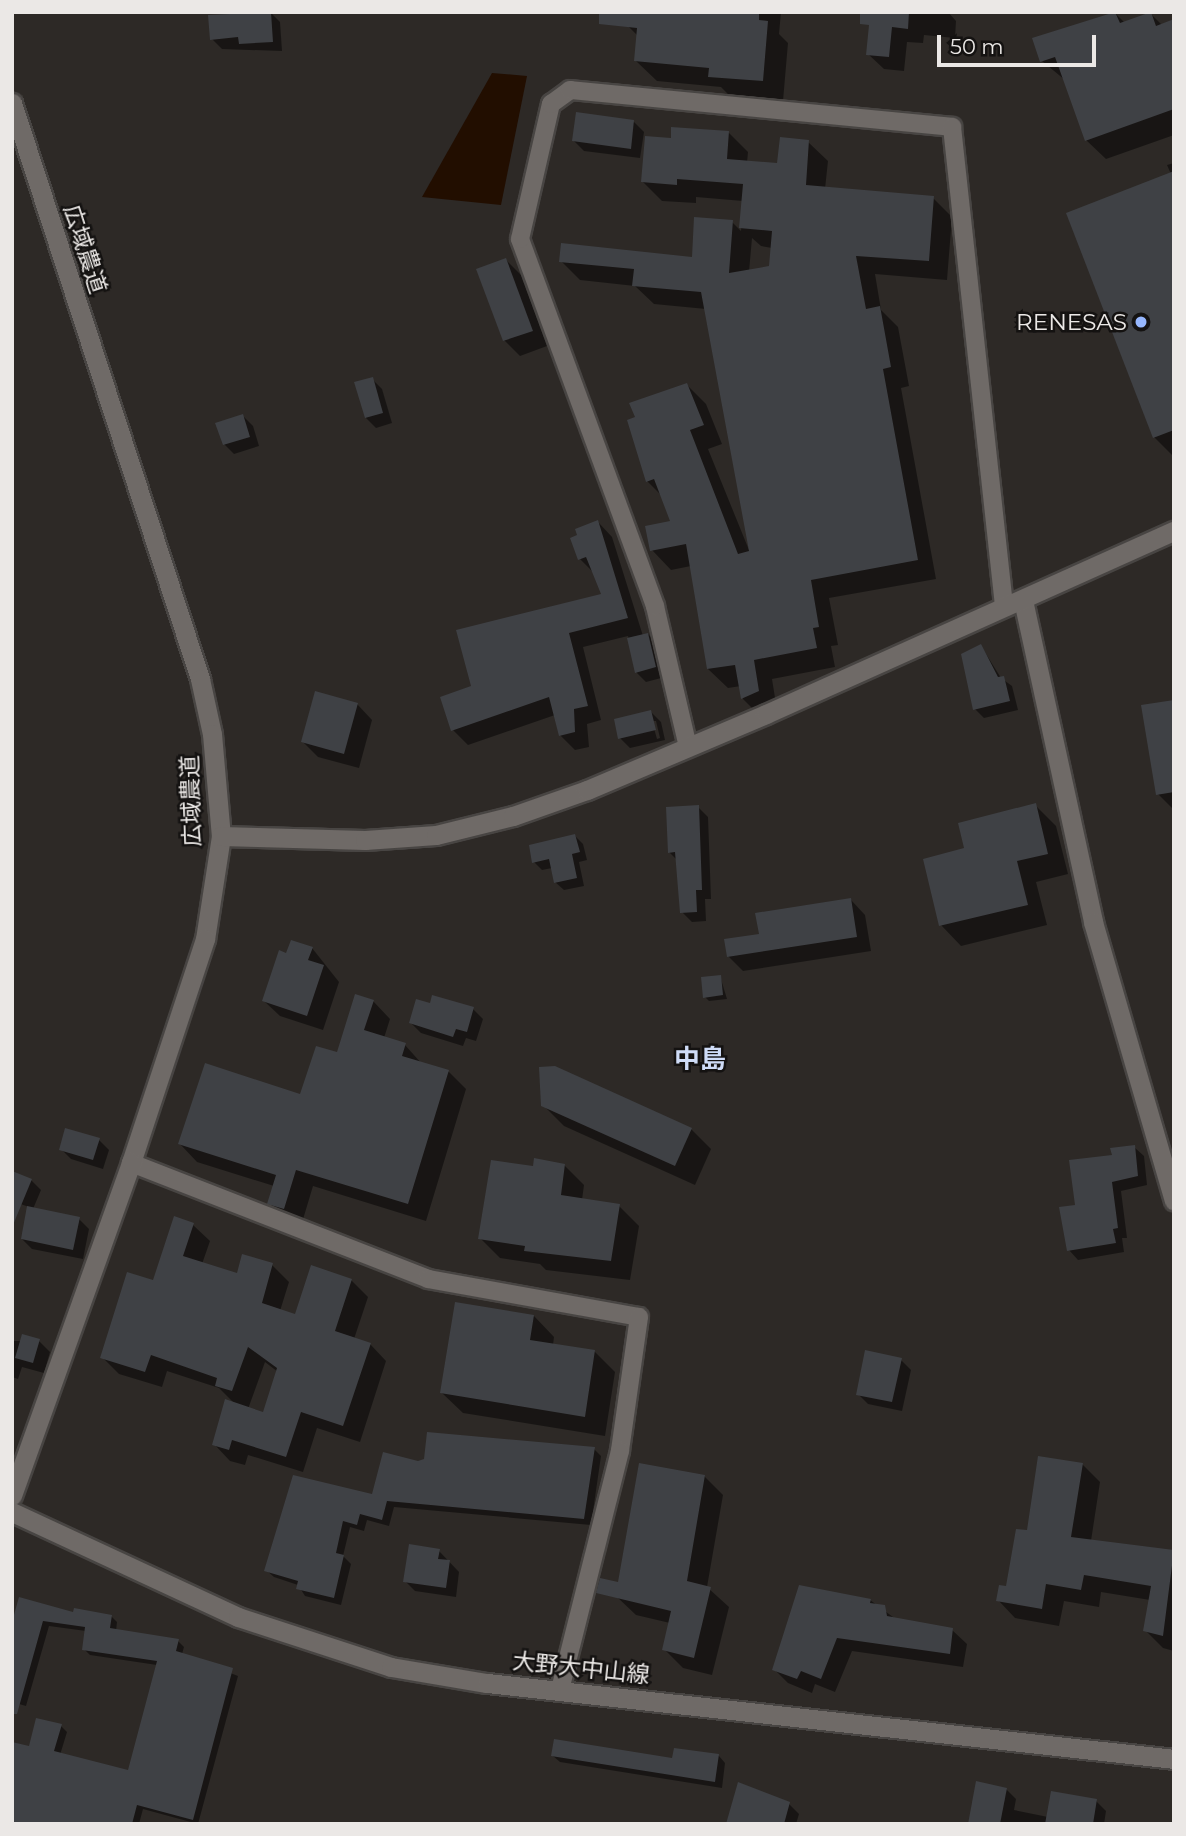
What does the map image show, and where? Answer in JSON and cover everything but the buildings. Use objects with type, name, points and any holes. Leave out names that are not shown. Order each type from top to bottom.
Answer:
[{"type":"street","points":[[688,747],[655,606],[520,239],[551,104],[570,90],[952,127],[1013,603],[1093,922],[1174,1200]]},
{"type":"street","name":"広域農道","points":[[12,103],[200,679],[212,734],[221,836],[205,939],[131,1163],[12,1495]]},
{"type":"street","points":[[221,836],[324,841],[436,835],[574,794],[688,747],[1174,531]]},
{"type":"street","points":[[131,1163],[428,1279],[639,1317],[620,1451],[560,1689]]},
{"type":"street","name":"大野大中山線","points":[[12,1513],[239,1617],[317,1645],[391,1667],[560,1689],[1174,1759]]},
{"type":"shaded area","points":[[492,73],[527,76],[501,205],[422,197]]},
{"type":"place","name":"RENESAS","points":[[1141,322]]},
{"type":"district","name":"中島","points":[[700,1060]]}]
